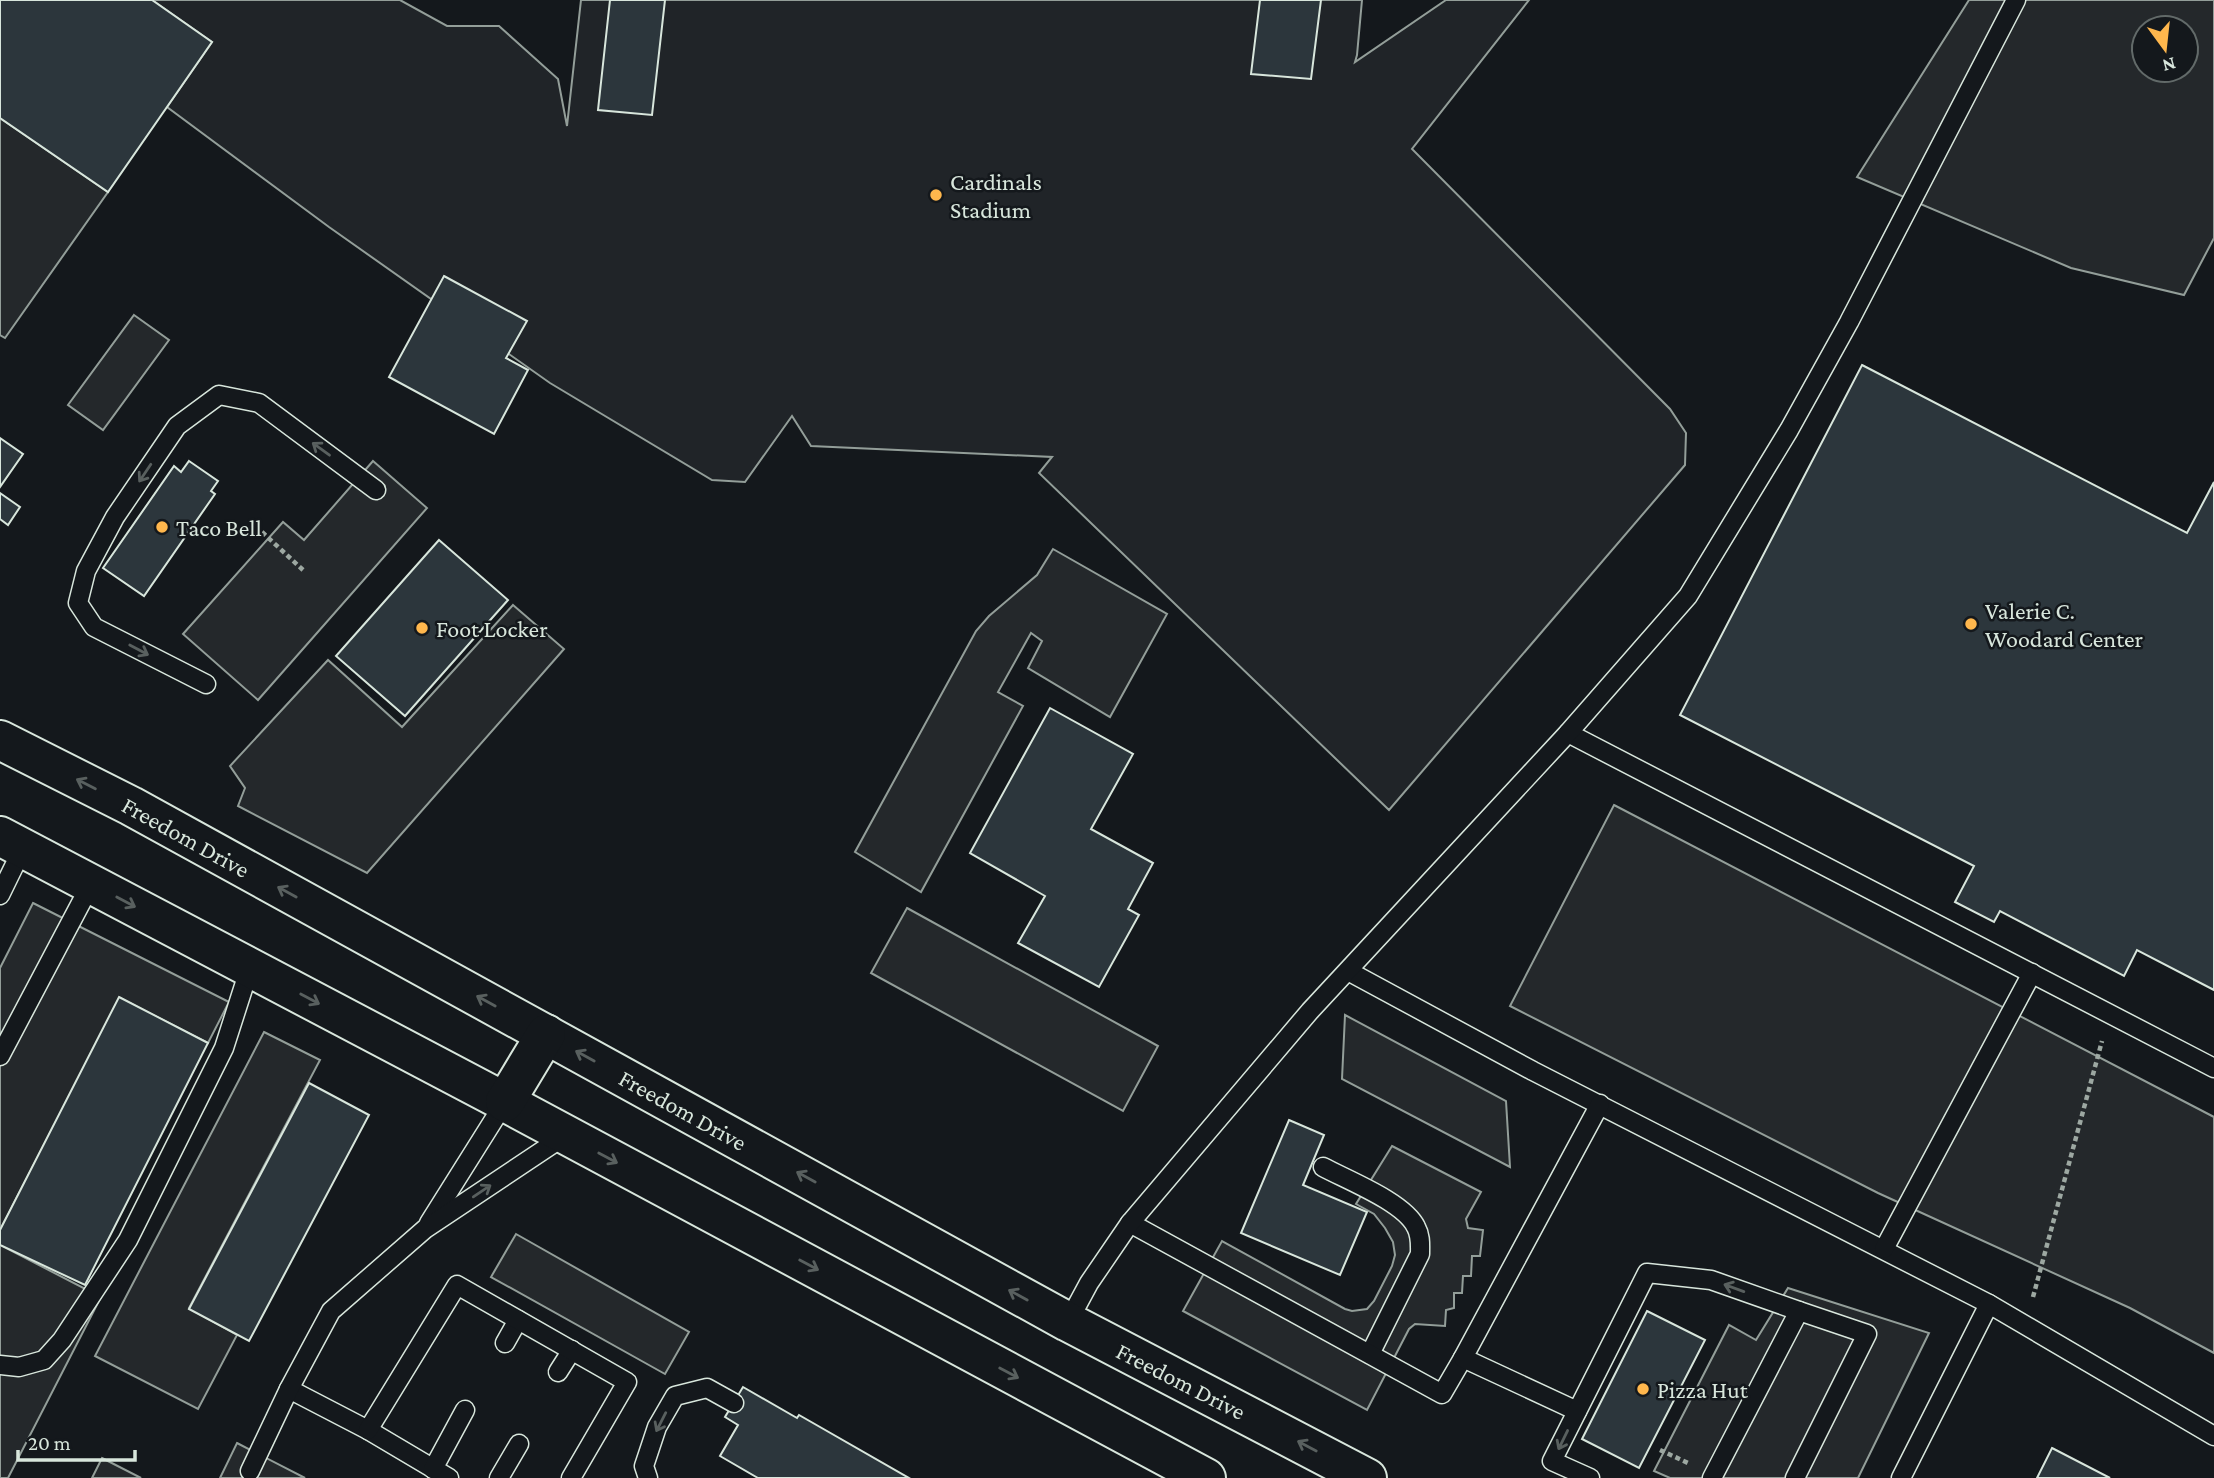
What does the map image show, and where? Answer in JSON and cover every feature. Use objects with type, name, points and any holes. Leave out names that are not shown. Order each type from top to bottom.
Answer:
[{"type":"main road","name":"Freedom Drive","points":[[0,740],[131,806],[1068,1322],[1367,1478]]},
{"type":"main road","points":[[11,842],[505,1102],[1206,1478]]},
{"type":"main road","points":[[505,1102],[546,1034]]},
{"type":"lane","points":[[1068,1322],[1089,1283],[1130,1223],[1310,1011],[1569,733],[1688,596],[1775,454],[1849,322],[2016,0]]},
{"type":"lane","points":[[206,684],[94,627],[78,603],[86,571],[115,517],[177,426],[219,395],[259,403],[376,490]]},
{"type":"lane","points":[[1569,733],[2214,1068]]},
{"type":"lane","points":[[0,895],[11,842]]},
{"type":"lane","points":[[0,1056],[91,884]]},
{"type":"lane","points":[[0,1365],[19,1367],[44,1360],[62,1340],[128,1240],[224,1048],[250,967]]},
{"type":"lane","points":[[1348,971],[1533,1071],[1989,1304],[2214,1436]]},
{"type":"lane","points":[[1884,1249],[2032,973]]},
{"type":"lane","points":[[425,1229],[505,1102]]},
{"type":"lane","points":[[1130,1223],[1442,1394],[1600,1104]]},
{"type":"lane","points":[[250,1471],[289,1389],[331,1311],[425,1229],[566,1135]]},
{"type":"lane","points":[[1322,1167],[1404,1211],[1416,1225],[1420,1240],[1420,1254],[1370,1354]]},
{"type":"lane","points":[[1590,1478],[1552,1461],[1647,1273],[1711,1280],[1867,1334],[1796,1478]]},
{"type":"lane","points":[[368,1430],[457,1285],[627,1382],[571,1478]]},
{"type":"lane","points":[[1901,1478],[1989,1304]]},
{"type":"lane","points":[[1712,1478],[1799,1311]]},
{"type":"lane","points":[[505,1343],[518,1320]]},
{"type":"lane","points":[[558,1372],[572,1350]]},
{"type":"lane","points":[[1462,1358],[1577,1411]]},
{"type":"lane","points":[[648,1478],[643,1466],[657,1427],[675,1396],[708,1388],[734,1403]]},
{"type":"lane","points":[[289,1389],[368,1430],[449,1478]]},
{"type":"lane","points":[[433,1469],[465,1410]]},
{"type":"lane","points":[[499,1478],[519,1444]]},
{"type":"path","points":[[262,532],[303,570]]},
{"type":"path","points":[[2025,1325],[2109,1013]]},
{"type":"shaded area","points":[[152,0],[400,0],[447,26],[499,26],[558,79],[567,126],[581,0],[1362,0],[1355,62],[1446,0],[1529,0],[1412,149],[1670,409],[1686,433],[1685,465],[1389,810],[1039,473],[1052,457],[811,446],[792,416],[745,482],[712,480],[550,383],[329,227],[167,107],[212,42]]},
{"type":"shaded area","points":[[1969,0],[2214,0],[2214,238],[2184,295],[2071,268],[1857,177]]},
{"type":"shaded area","points":[[0,118],[108,192],[5,338],[0,335]]},
{"type":"shaded area","points":[[134,315],[169,340],[103,430],[68,405]]},
{"type":"shaded area","points":[[373,461],[427,508],[258,700],[183,634],[283,522],[304,540]]},
{"type":"shaded area","points":[[1053,549],[1167,614],[1110,717],[1028,668],[1042,641],[1031,633],[998,692],[1023,706],[921,892],[855,852],[976,631],[989,616],[1037,575]]},
{"type":"shaded area","points":[[513,605],[564,649],[367,873],[238,806],[245,788],[230,766],[328,660],[402,727]]},
{"type":"shaded area","points":[[1614,805],[2214,1117],[2214,1353],[2130,1308],[1878,1193],[1510,1006]]},
{"type":"shaded area","points":[[33,903],[229,1002],[208,1043],[120,998],[0,1230],[0,968]]},
{"type":"shaded area","points":[[907,908],[1158,1046],[1123,1111],[871,973]]},
{"type":"shaded area","points":[[1345,1015],[1506,1101],[1510,1167],[1342,1079]]},
{"type":"shaded area","points":[[264,1032],[320,1060],[189,1308],[237,1335],[198,1409],[95,1356]]},
{"type":"shaded area","points":[[1392,1146],[1481,1192],[1466,1219],[1468,1228],[1483,1230],[1480,1256],[1472,1256],[1471,1276],[1463,1276],[1462,1293],[1454,1293],[1454,1308],[1446,1310],[1445,1326],[1415,1324],[1409,1329],[1367,1410],[1183,1311],[1222,1241],[1345,1309],[1367,1309],[1374,1301],[1395,1255],[1393,1242],[1385,1228],[1374,1214],[1356,1204]]},
{"type":"shaded area","points":[[516,1234],[689,1332],[665,1374],[491,1277]]},
{"type":"shaded area","points":[[0,1245],[101,1297],[8,1478],[0,1478]]},
{"type":"shaded area","points":[[1788,1288],[1929,1333],[1858,1478],[1670,1478],[1654,1471],[1729,1325],[1756,1340]]},
{"type":"shaded area","points":[[237,1443],[305,1478],[220,1478]]},
{"type":"shaded area","points":[[102,1458],[141,1478],[92,1478]]},
{"type":"building","points":[[0,0],[152,0],[212,42],[108,192],[0,118]]},
{"type":"building","points":[[610,0],[665,0],[652,115],[598,110]]},
{"type":"building","points":[[1260,0],[1321,0],[1311,79],[1251,74]]},
{"type":"building","points":[[444,276],[527,321],[506,358],[528,370],[494,434],[389,377]]},
{"type":"building","name":"Valerie C. Woodard Center","points":[[1862,365],[2187,533],[2214,482],[2214,990],[2137,950],[2124,976],[2000,911],[1994,922],[1955,902],[1974,866],[1680,715]]},
{"type":"building","points":[[0,438],[23,454],[0,487]]},
{"type":"building","name":"Taco Bell","points":[[189,461],[218,481],[211,491],[215,494],[144,596],[103,568],[174,466],[181,472]]},
{"type":"building","points":[[0,493],[20,507],[8,525],[0,519]]},
{"type":"building","name":"Foot Locker","points":[[439,540],[508,600],[405,716],[336,656]]},
{"type":"building","points":[[1050,708],[1133,754],[1091,829],[1153,863],[1128,909],[1139,915],[1099,987],[1018,943],[1045,896],[970,853]]},
{"type":"building","points":[[119,997],[208,1043],[85,1285],[0,1245],[0,1230]]},
{"type":"building","points":[[309,1083],[369,1115],[249,1341],[189,1309]]},
{"type":"building","points":[[1289,1120],[1324,1135],[1303,1185],[1367,1212],[1340,1275],[1241,1233]]},
{"type":"building","name":"Pizza Hut","points":[[1647,1311],[1705,1340],[1639,1468],[1582,1439]]},
{"type":"building","points":[[743,1387],[797,1418],[799,1415],[909,1478],[758,1478],[720,1456],[738,1425],[725,1417]]},
{"type":"building","points":[[2052,1448],[2110,1478],[2037,1478]]},
{"type":"place","name":"Cardinals Stadium","points":[[936,195]]},
{"type":"place","name":"Taco Bell","points":[[162,527]]},
{"type":"place","name":"Valerie C. Woodard Center","points":[[1971,624]]},
{"type":"place","name":"Foot Locker","points":[[422,628]]},
{"type":"place","name":"Pizza Hut","points":[[1643,1389]]}]
